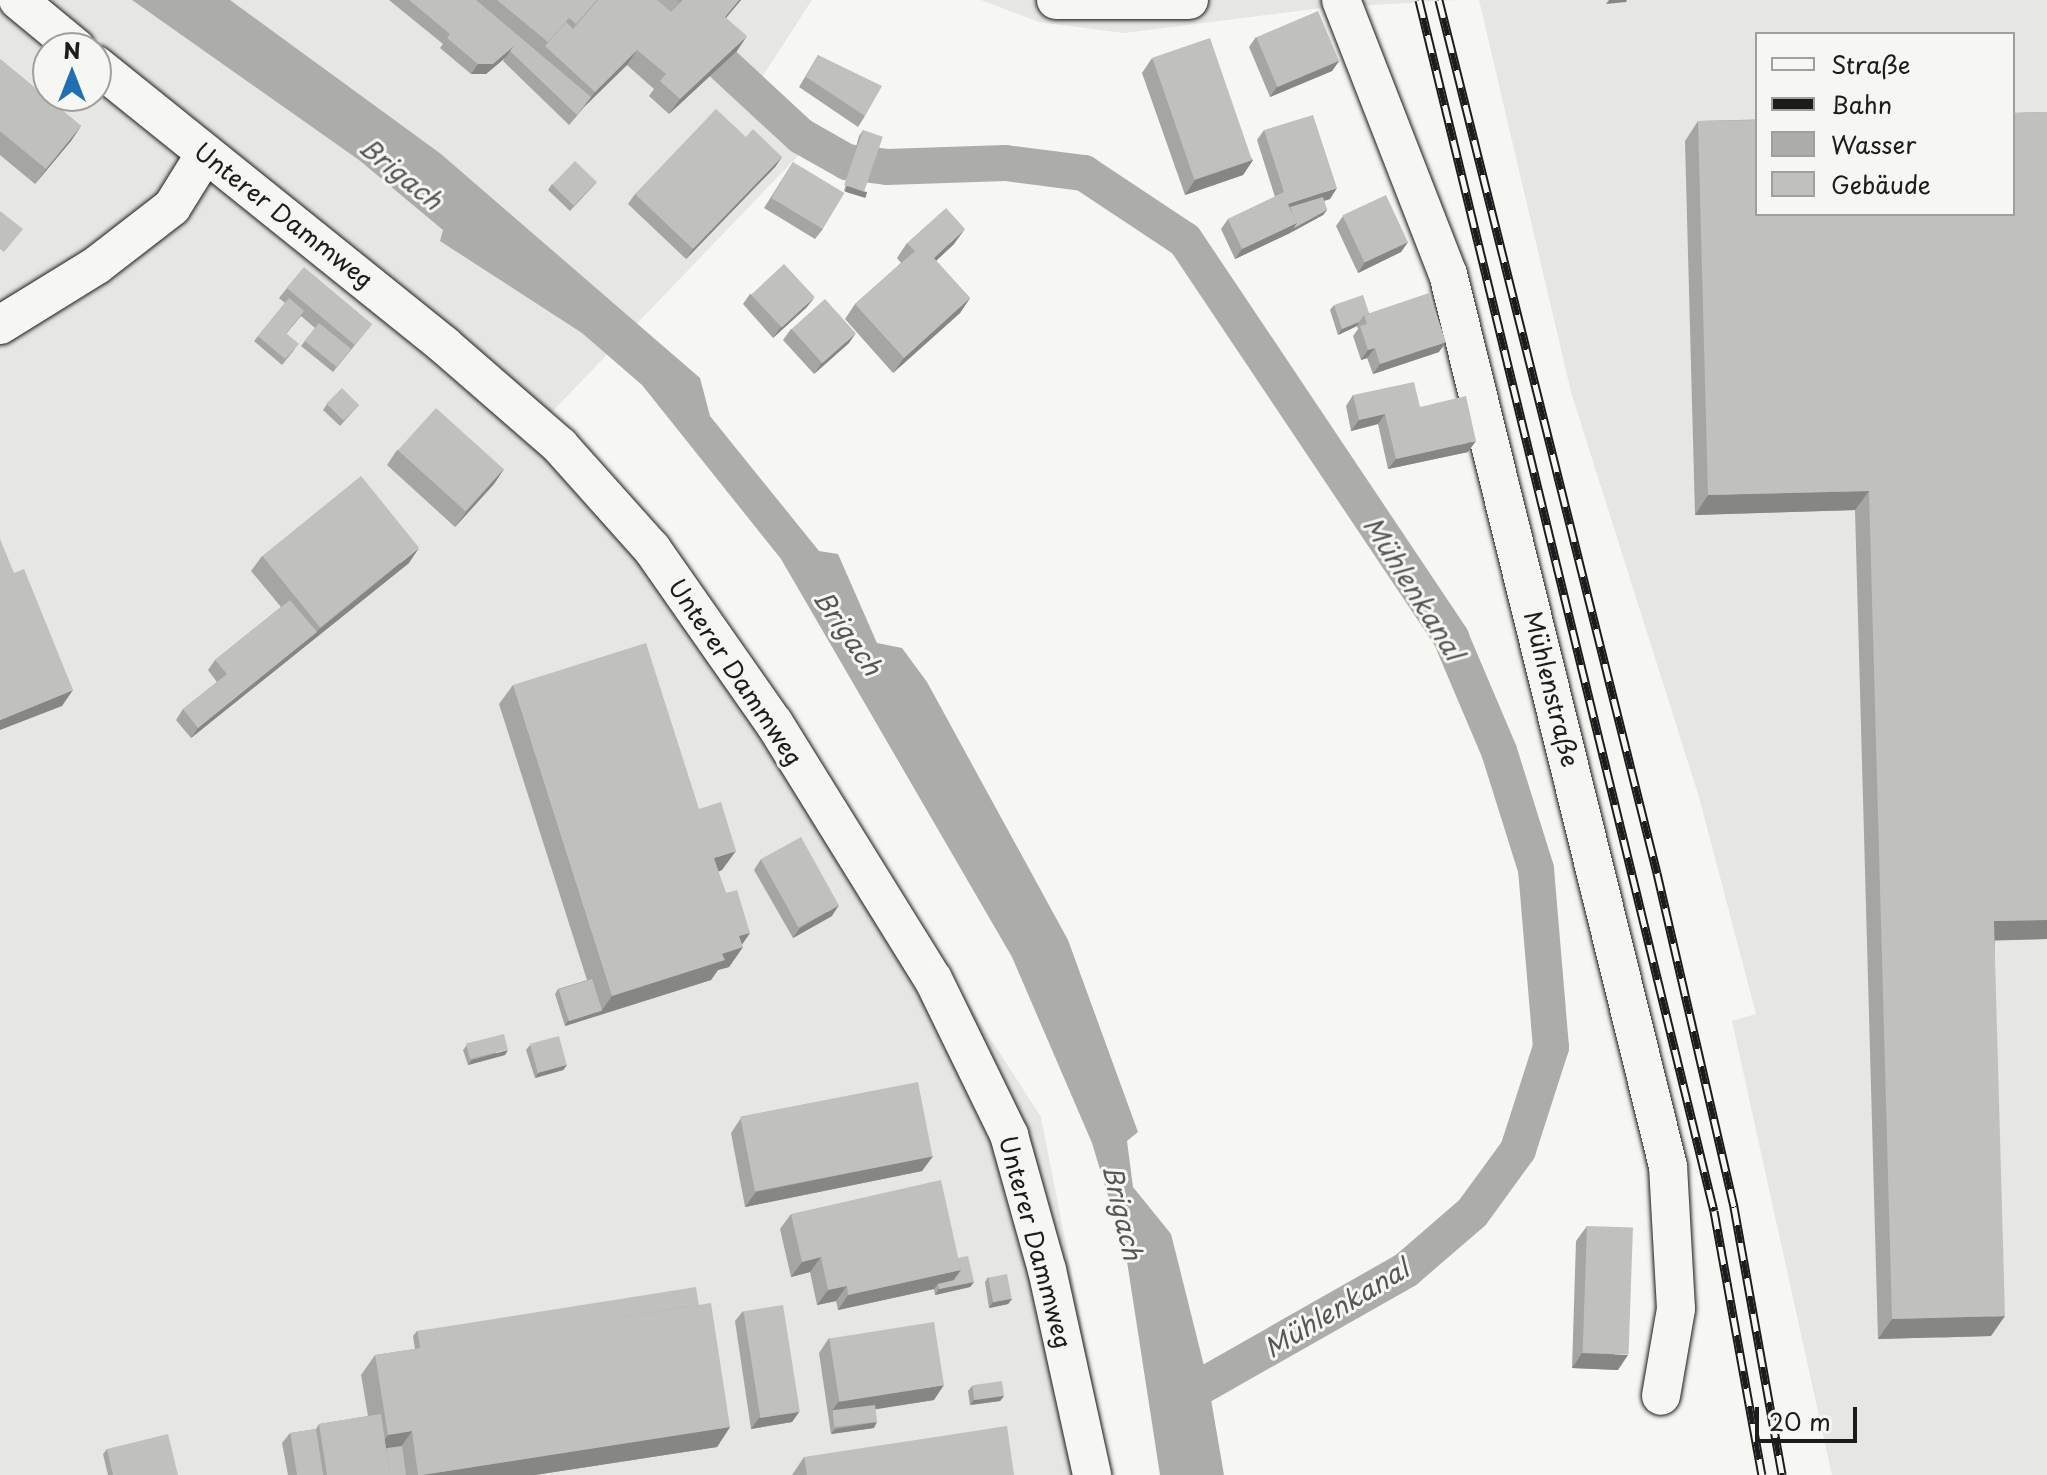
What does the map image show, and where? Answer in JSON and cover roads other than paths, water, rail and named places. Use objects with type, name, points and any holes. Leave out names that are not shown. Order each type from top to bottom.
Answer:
[{"type":"street","points":[[18,0],[57,32]]},
{"type":"street","points":[[1056,0],[1189,0]]},
{"type":"street","name":"Mühlenstraße","points":[[1341,0],[1448,274],[1668,1166],[1676,1309],[1661,1396]]},
{"type":"street","name":"Unterer Dammweg","points":[[112,78],[379,289],[560,446],[652,549],[774,723],[933,979],[1009,1135],[1053,1295],[1092,1475]]},
{"type":"street","points":[[0,325],[97,265],[172,207],[205,154]]},
{"type":"water","name":"Brigach","points":[[132,0],[230,0],[441,154],[700,378],[710,416],[819,551],[838,554],[877,643],[902,648],[927,682],[1068,940],[1138,1132],[1127,1141],[1133,1187],[1171,1234],[1208,1382],[1224,1475],[1160,1475],[1126,1255],[1092,1143],[1012,957],[781,559],[642,385],[582,333],[440,241],[443,230],[359,160]]},
{"type":"waterway","name":"Mühlenkanal","points":[[654,0],[801,136],[847,162],[887,167],[1005,163],[1084,173],[1185,240],[1451,638],[1499,751],[1536,869],[1551,1047],[1518,1150],[1472,1213],[1406,1270],[1172,1403]]},
{"type":"railway","points":[[1419,0],[1714,1211],[1762,1475]]},
{"type":"railway","points":[[1439,0],[1657,873],[1734,1207],[1782,1475]]}]
